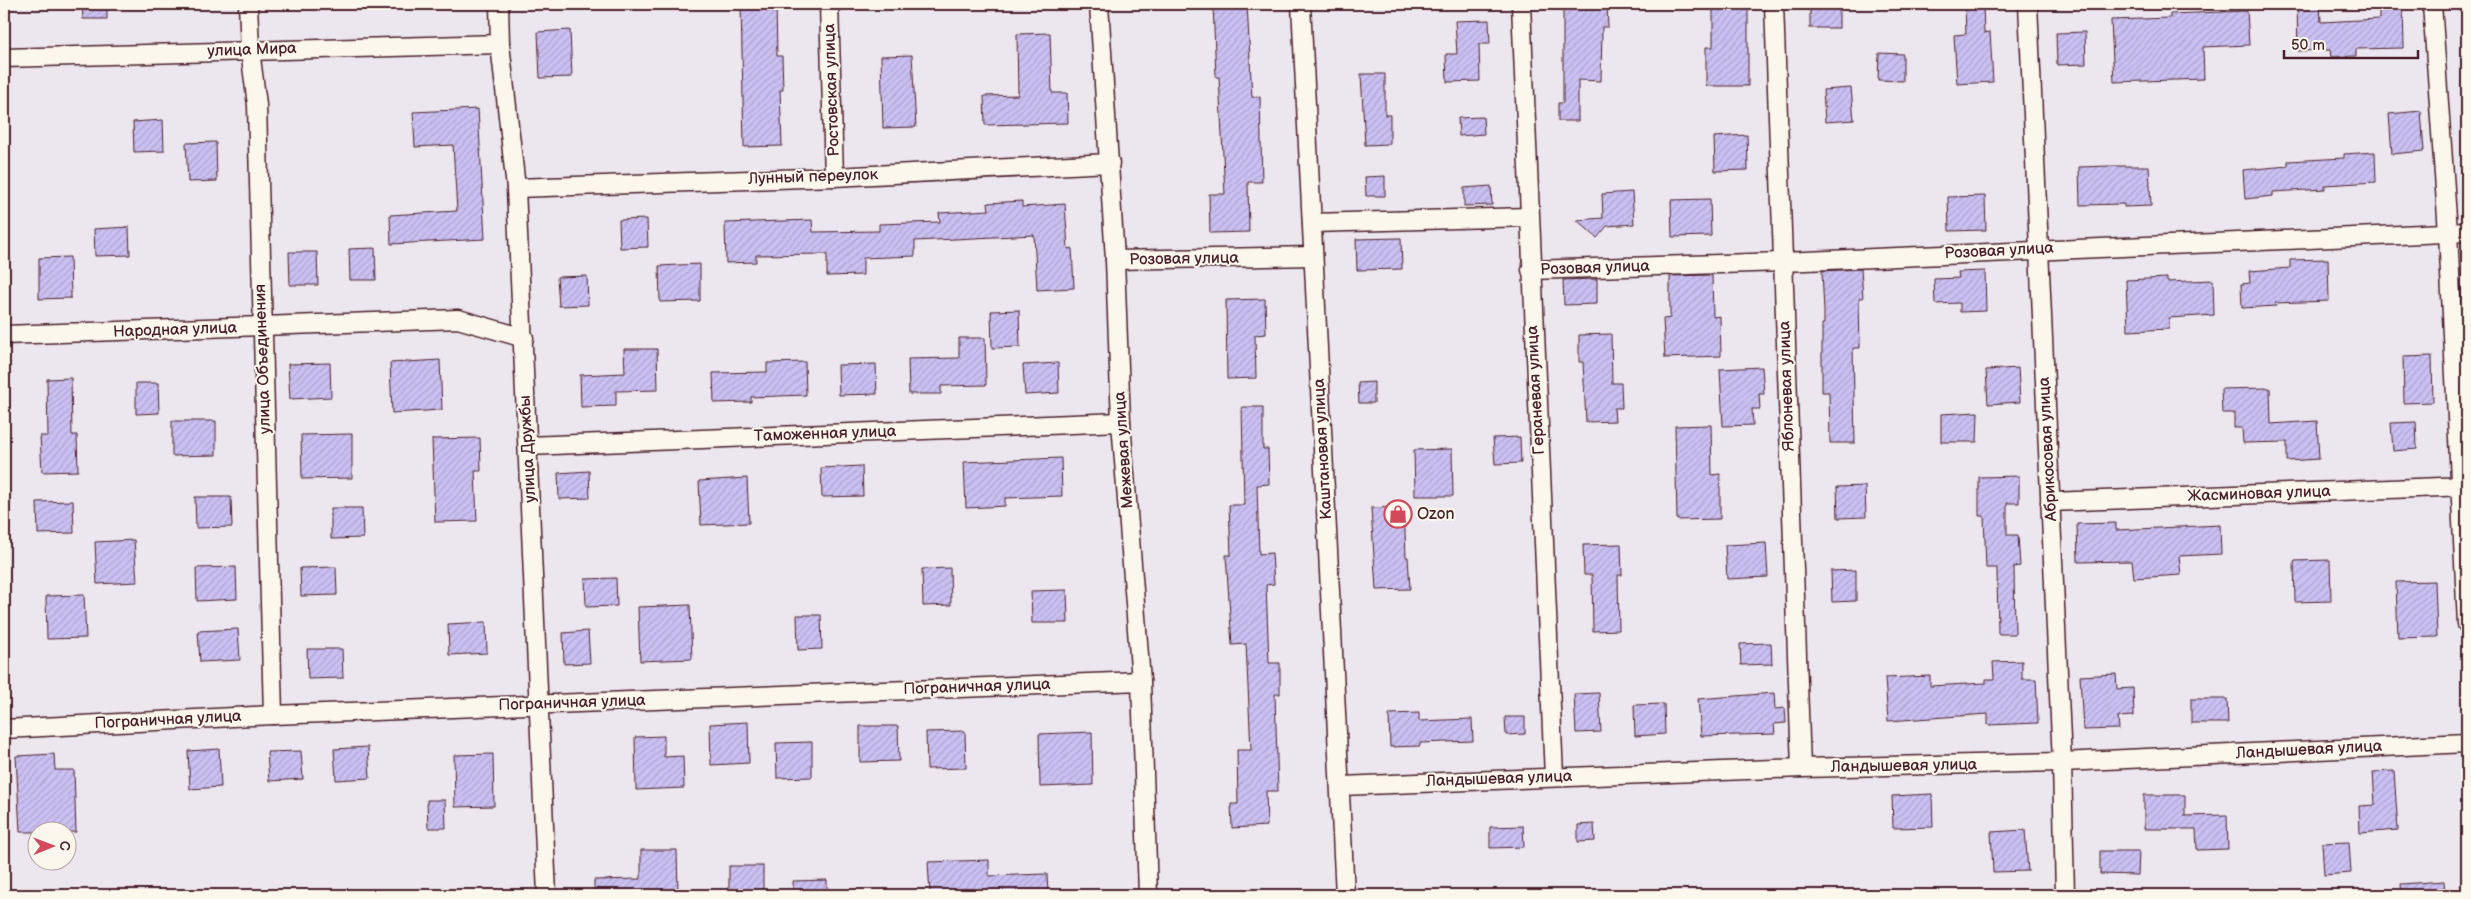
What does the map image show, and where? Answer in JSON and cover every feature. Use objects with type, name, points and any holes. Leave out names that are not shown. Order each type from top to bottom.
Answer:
[{"type":"street","name":"улица Объединения","points":[[248,4],[250,50],[257,104],[273,715]]},
{"type":"street","name":"улица Дружбы","points":[[499,4],[500,44],[516,188],[547,895]]},
{"type":"street","name":"Ростовская улица","points":[[829,4],[834,177]]},
{"type":"street","name":"Межевая улица","points":[[1100,4],[1110,163],[1122,422],[1141,681],[1148,895]]},
{"type":"street","name":"Каштановая улица","points":[[1301,4],[1346,895]]},
{"type":"street","name":"Гераневая улица","points":[[1520,4],[1554,777]]},
{"type":"street","name":"Яблоневая улица","points":[[1774,4],[1800,768]]},
{"type":"street","name":"Абрикосовая улица","points":[[2028,4],[2062,762],[2065,895]]},
{"type":"street","points":[[2432,4],[2464,487],[2467,624]]},
{"type":"street","name":"улица Мира","points":[[4,58],[500,44]]},
{"type":"street","name":"Лунный переулок","points":[[516,188],[834,177],[1110,163]]},
{"type":"street","points":[[1312,223],[1529,217]]},
{"type":"street","name":"Розовая улица","points":[[1531,270],[1783,262],[2039,249],[2467,232]]},
{"type":"street","name":"Розовая улица","points":[[1115,260],[1313,256]]},
{"type":"street","name":"Народная улица","points":[[4,335],[458,319],[524,338]]},
{"type":"street","name":"Таможенная улица","points":[[528,446],[1122,422]]},
{"type":"street","name":"Жасминовая улица","points":[[2050,502],[2464,487]]},
{"type":"street","name":"Пограничная улица","points":[[4,728],[273,715],[1141,681]]},
{"type":"street","name":"Ландышевая улица","points":[[1341,786],[1800,768],[2062,762],[2467,743]]},
{"type":"building","points":[[82,4],[107,4],[107,19],[83,19]]},
{"type":"building","points":[[741,4],[776,4],[777,56],[782,56],[783,90],[780,90],[782,146],[744,147]]},
{"type":"building","points":[[1213,4],[1247,4],[1252,97],[1260,97],[1262,182],[1248,182],[1249,232],[1210,233],[1209,194],[1225,194],[1219,77],[1216,77]]},
{"type":"building","points":[[1563,4],[1607,4],[1608,27],[1602,27],[1601,81],[1578,80],[1578,121],[1558,121],[1558,103],[1563,103]]},
{"type":"building","points":[[1713,4],[1748,4],[1748,86],[1706,86],[1706,47],[1713,47]]},
{"type":"building","points":[[1810,4],[1839,4],[1839,28],[1810,28]]},
{"type":"building","points":[[1965,4],[1983,4],[1984,33],[1990,32],[1993,82],[1957,84],[1954,35],[1966,34]]},
{"type":"building","points":[[2297,4],[2320,4],[2321,22],[2379,19],[2379,4],[2403,4],[2404,48],[2356,49],[2356,56],[2331,57],[2330,50],[2298,51]]},
{"type":"building","points":[[2247,11],[2249,45],[2203,47],[2204,79],[2114,82],[2111,20],[2170,18],[2170,14]]},
{"type":"building","points":[[1489,20],[1490,44],[1479,44],[1480,81],[1447,82],[1446,54],[1457,54],[1455,21]]},
{"type":"building","points":[[570,30],[572,77],[540,78],[538,32]]},
{"type":"building","points":[[2085,32],[2086,64],[2057,65],[2056,33]]},
{"type":"building","points":[[1050,33],[1052,93],[1067,93],[1068,123],[985,125],[984,96],[1018,95],[1017,34]]},
{"type":"building","points":[[1879,53],[1903,54],[1903,81],[1878,80]]},
{"type":"building","points":[[912,55],[916,127],[883,128],[881,56]]},
{"type":"building","points":[[1361,74],[1385,74],[1385,115],[1390,115],[1390,144],[1365,145]]},
{"type":"building","points":[[1851,88],[1854,120],[1825,122],[1823,90]]},
{"type":"building","points":[[478,109],[485,239],[391,244],[390,215],[457,211],[453,145],[415,147],[413,112]]},
{"type":"building","points":[[2421,111],[2424,151],[2392,154],[2389,114]]},
{"type":"building","points":[[1483,117],[1484,134],[1459,136],[1458,118]]},
{"type":"building","points":[[163,120],[164,151],[134,152],[133,122]]},
{"type":"building","points":[[1747,135],[1748,170],[1715,171],[1714,137]]},
{"type":"building","points":[[216,142],[217,181],[188,182],[186,143]]},
{"type":"building","points":[[2375,152],[2376,182],[2325,185],[2325,189],[2273,192],[2273,196],[2245,199],[2243,170],[2288,166],[2288,161],[2344,158],[2344,154]]},
{"type":"building","points":[[2149,166],[2151,206],[2124,207],[2124,204],[2080,205],[2079,167]]},
{"type":"building","points":[[1385,176],[1385,196],[1366,196],[1365,177]]},
{"type":"building","points":[[1491,186],[1492,205],[1464,206],[1464,188]]},
{"type":"building","points":[[1632,192],[1634,224],[1607,226],[1597,238],[1577,220],[1603,218],[1602,194]]},
{"type":"building","points":[[1985,196],[1986,230],[1949,231],[1948,197]]},
{"type":"building","points":[[1710,199],[1711,236],[1672,237],[1671,200]]},
{"type":"building","points":[[1022,201],[1022,207],[1065,204],[1068,249],[1072,248],[1074,288],[1037,290],[1034,235],[915,241],[915,256],[863,258],[863,275],[827,276],[827,254],[756,255],[756,262],[726,263],[725,223],[812,220],[813,232],[879,231],[879,224],[940,222],[939,213],[989,210],[988,203]]},
{"type":"building","points":[[647,219],[648,247],[620,248],[619,220]]},
{"type":"building","points":[[129,227],[130,255],[95,256],[94,229]]},
{"type":"building","points":[[1401,238],[1402,269],[1357,270],[1356,239]]},
{"type":"building","points":[[375,248],[376,280],[350,280],[349,249]]},
{"type":"building","points":[[289,252],[317,252],[318,285],[290,285]]},
{"type":"building","points":[[70,257],[71,298],[39,299],[39,258]]},
{"type":"building","points":[[2328,259],[2329,301],[2275,303],[2276,306],[2242,308],[2241,284],[2250,283],[2249,271],[2290,268],[2290,260]]},
{"type":"building","points":[[700,264],[700,301],[660,302],[659,266]]},
{"type":"building","points":[[1861,269],[1863,298],[1859,298],[1860,348],[1853,348],[1855,443],[1830,443],[1829,392],[1822,392],[1822,324],[1824,324],[1824,311],[1822,271]]},
{"type":"building","points":[[1985,271],[1986,311],[1960,312],[1960,303],[1935,304],[1934,279],[1959,278],[1958,272]]},
{"type":"building","points":[[1712,275],[1713,317],[1720,316],[1721,356],[1665,358],[1663,319],[1670,318],[1670,276]]},
{"type":"building","points":[[587,276],[588,305],[559,306],[557,277]]},
{"type":"building","points":[[2167,278],[2167,282],[2213,280],[2214,315],[2169,318],[2169,329],[2128,331],[2126,280]]},
{"type":"building","points":[[1597,279],[1597,304],[1564,305],[1563,280]]},
{"type":"building","points":[[1265,299],[1266,334],[1255,335],[1256,378],[1227,379],[1226,300]]},
{"type":"building","points":[[1019,310],[1020,347],[992,348],[991,311]]},
{"type":"building","points":[[1611,334],[1612,383],[1621,383],[1622,408],[1614,408],[1615,421],[1586,422],[1583,362],[1579,362],[1579,335]]},
{"type":"building","points":[[959,338],[985,338],[986,385],[941,386],[941,394],[909,394],[908,359],[959,358]]},
{"type":"building","points":[[624,349],[657,349],[658,390],[616,391],[616,406],[581,407],[580,375],[625,373]]},
{"type":"building","points":[[2432,356],[2433,402],[2404,403],[2403,357]]},
{"type":"building","points":[[440,360],[442,410],[392,413],[390,363]]},
{"type":"building","points":[[805,362],[806,395],[751,397],[751,402],[714,403],[713,373],[767,372],[767,363]]},
{"type":"building","points":[[330,363],[331,397],[290,399],[288,364]]},
{"type":"building","points":[[1058,363],[1059,393],[1025,395],[1023,365]]},
{"type":"building","points":[[876,364],[877,394],[839,395],[838,365]]},
{"type":"building","points":[[1762,367],[1764,394],[1759,394],[1760,409],[1752,409],[1753,425],[1723,426],[1720,369]]},
{"type":"building","points":[[2018,368],[2020,402],[1988,404],[1986,370]]},
{"type":"building","points":[[71,378],[72,435],[77,435],[78,471],[42,472],[40,436],[48,436],[47,379]]},
{"type":"building","points":[[1374,382],[1374,403],[1359,403],[1358,383]]},
{"type":"building","points":[[136,383],[158,383],[159,413],[136,414]]},
{"type":"building","points":[[2270,388],[2271,424],[2317,421],[2319,459],[2287,461],[2287,442],[2243,443],[2242,428],[2234,428],[2234,413],[2222,413],[2221,389]]},
{"type":"building","points":[[1242,407],[1263,407],[1263,449],[1268,449],[1269,484],[1257,485],[1259,554],[1272,553],[1274,584],[1266,585],[1269,663],[1280,663],[1280,694],[1275,694],[1278,791],[1266,791],[1267,826],[1232,828],[1231,804],[1238,804],[1237,750],[1251,750],[1246,644],[1232,645],[1226,555],[1231,555],[1229,505],[1244,505]]},
{"type":"building","points":[[1978,412],[1977,442],[1941,442],[1941,414]]},
{"type":"building","points":[[172,421],[216,421],[216,455],[172,456]]},
{"type":"building","points":[[2416,422],[2417,449],[2393,451],[2391,423]]},
{"type":"building","points":[[1711,425],[1712,475],[1720,474],[1720,519],[1677,520],[1675,426]]},
{"type":"building","points":[[352,434],[352,478],[302,479],[301,435]]},
{"type":"building","points":[[1520,437],[1521,463],[1495,464],[1493,438]]},
{"type":"building","points":[[480,438],[481,471],[475,471],[477,521],[435,522],[432,439]]},
{"type":"building","points":[[1452,449],[1453,496],[1415,496],[1414,450]]},
{"type":"building","points":[[1061,458],[1062,496],[1005,498],[1005,506],[966,508],[964,462]]},
{"type":"building","points":[[862,466],[863,496],[822,497],[821,468]]},
{"type":"building","points":[[589,471],[590,498],[559,499],[558,473]]},
{"type":"building","points":[[2019,476],[2019,503],[2007,503],[2007,535],[2018,535],[2020,566],[2014,567],[2015,634],[1998,634],[1997,568],[1986,568],[1984,516],[1979,516],[1979,477]]},
{"type":"building","points":[[747,478],[749,523],[701,525],[699,481]]},
{"type":"building","points":[[1865,486],[1866,517],[1838,518],[1837,487]]},
{"type":"building","points":[[195,497],[231,497],[232,527],[196,528]]},
{"type":"building","points":[[73,501],[74,533],[38,534],[37,502]]},
{"type":"building","points":[[1404,507],[1406,557],[1408,557],[1410,589],[1376,590],[1371,508]]},
{"type":"building","points":[[331,508],[362,508],[363,538],[331,539]]},
{"type":"building","points":[[2116,523],[2116,530],[2220,525],[2221,554],[2179,556],[2181,575],[2134,578],[2132,561],[2078,562],[2077,524]]},
{"type":"building","points":[[134,540],[137,582],[97,584],[95,542]]},
{"type":"building","points":[[1766,543],[1768,577],[1727,579],[1725,545]]},
{"type":"building","points":[[1621,544],[1622,575],[1618,575],[1619,630],[1593,631],[1592,575],[1584,575],[1583,545]]},
{"type":"building","points":[[2330,560],[2331,601],[2295,602],[2294,561]]},
{"type":"building","points":[[236,567],[237,599],[197,601],[196,568]]},
{"type":"building","points":[[336,567],[337,595],[301,596],[300,568]]},
{"type":"building","points":[[950,568],[951,605],[923,606],[922,569]]},
{"type":"building","points":[[1856,570],[1856,601],[1832,602],[1831,571]]},
{"type":"building","points":[[616,578],[617,606],[586,607],[585,579]]},
{"type":"building","points":[[2435,581],[2437,637],[2398,638],[2396,582]]},
{"type":"building","points":[[1067,590],[1068,623],[1032,623],[1031,591]]},
{"type":"building","points":[[84,595],[86,638],[47,639],[46,596]]},
{"type":"building","points":[[690,605],[692,659],[640,661],[638,607]]},
{"type":"building","points":[[797,615],[821,615],[822,649],[798,650]]},
{"type":"building","points":[[486,622],[487,653],[449,655],[448,624]]},
{"type":"building","points":[[238,629],[240,660],[200,662],[198,631]]},
{"type":"building","points":[[588,631],[590,663],[564,664],[563,633]]},
{"type":"building","points":[[1771,643],[1772,664],[1741,665],[1740,644]]},
{"type":"building","points":[[307,649],[342,649],[343,678],[308,679]]},
{"type":"building","points":[[2022,661],[2022,679],[2036,679],[2038,723],[1988,725],[1988,714],[1888,721],[1885,678],[1930,676],[1930,686],[1986,683],[1986,679],[1994,679],[1993,662]]},
{"type":"building","points":[[2116,674],[2117,689],[2133,688],[2134,716],[2118,717],[2119,729],[2083,730],[2080,676]]},
{"type":"building","points":[[1599,693],[1601,732],[1576,733],[1574,694]]},
{"type":"building","points":[[1774,693],[1775,709],[1785,708],[1786,723],[1774,724],[1775,734],[1701,736],[1698,699]]},
{"type":"building","points":[[2191,699],[2227,699],[2228,723],[2191,723]]},
{"type":"building","points":[[1664,704],[1665,734],[1635,736],[1634,705]]},
{"type":"building","points":[[1419,713],[1419,721],[1472,719],[1473,741],[1420,743],[1420,746],[1390,747],[1389,714]]},
{"type":"building","points":[[1505,717],[1525,717],[1525,734],[1506,735]]},
{"type":"building","points":[[748,722],[749,763],[711,765],[710,724]]},
{"type":"building","points":[[860,726],[898,726],[899,761],[860,762]]},
{"type":"building","points":[[965,731],[966,768],[927,769],[926,732]]},
{"type":"building","points":[[1092,732],[1093,785],[1040,787],[1039,734]]},
{"type":"building","points":[[664,736],[664,757],[683,756],[684,788],[636,790],[635,737]]},
{"type":"building","points":[[812,742],[812,777],[777,778],[776,743]]},
{"type":"building","points":[[368,747],[370,778],[336,780],[334,749]]},
{"type":"building","points":[[219,749],[221,787],[190,789],[188,751]]},
{"type":"building","points":[[301,751],[303,779],[269,781],[267,752]]},
{"type":"building","points":[[54,754],[55,770],[74,770],[76,822],[28,822],[28,832],[20,832],[16,756]]},
{"type":"building","points":[[493,754],[494,806],[455,807],[454,755]]},
{"type":"building","points":[[2394,771],[2398,830],[2360,833],[2359,806],[2375,805],[2373,772]]},
{"type":"building","points":[[1932,794],[1933,827],[1893,828],[1892,796]]},
{"type":"building","points":[[2144,795],[2185,795],[2185,816],[2227,815],[2228,849],[2197,850],[2196,829],[2144,829]]},
{"type":"building","points":[[427,800],[445,800],[446,828],[428,828]]},
{"type":"building","points":[[1594,824],[1595,841],[1578,842],[1578,825]]},
{"type":"building","points":[[1523,826],[1524,847],[1490,848],[1490,827]]},
{"type":"building","points":[[2025,830],[2028,871],[1993,872],[1991,832]]},
{"type":"building","points":[[2349,842],[2351,873],[2324,875],[2322,843]]},
{"type":"building","points":[[641,850],[677,850],[678,892],[594,895],[594,880],[641,879]]},
{"type":"building","points":[[2100,851],[2139,851],[2138,875],[2100,874]]},
{"type":"building","points":[[989,860],[989,876],[1047,874],[1048,895],[930,895],[928,862]]},
{"type":"building","points":[[729,866],[763,866],[763,895],[729,895]]},
{"type":"building","points":[[827,880],[827,895],[793,895],[793,881]]},
{"type":"building","points":[[2444,881],[2445,895],[2402,895],[2401,884]]},
{"type":"place","name":"Ozon","points":[[1398,514]]}]
